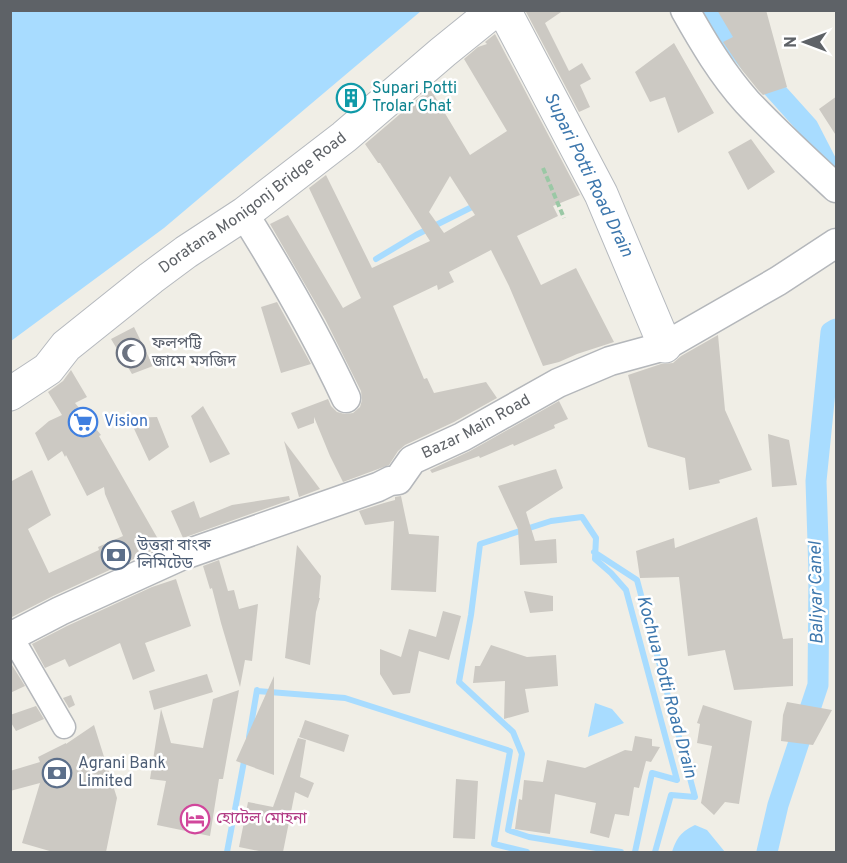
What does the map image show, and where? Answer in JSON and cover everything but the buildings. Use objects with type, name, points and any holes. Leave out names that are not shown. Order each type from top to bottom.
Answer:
[{"type":"main road","name":"Doratana Monigonj Bridge Road","points":[[10,394],[48,369],[66,346],[151,278],[244,214],[344,137],[495,10]]},
{"type":"main road","points":[[504,10],[601,194],[664,346]]},
{"type":"street","points":[[685,10],[714,58],[746,101],[837,188]]},
{"type":"street","points":[[244,214],[284,278],[346,398]]},
{"type":"street","name":"Bazar Main Road","points":[[11,636],[60,610],[181,556],[398,480],[412,460],[462,436],[543,390],[610,361],[664,346],[778,281],[837,243]]},
{"type":"street","points":[[11,636],[64,728]]},
{"type":"path","points":[[543,168],[564,218]]},
{"type":"water","points":[[11,10],[421,11],[164,228],[11,341]]},
{"type":"water","points":[[595,703],[612,709],[624,723],[588,737]]},
{"type":"water","points":[[695,825],[707,830],[725,852],[672,852],[680,836]]},
{"type":"waterway","name":"Baliyar Canel","points":[[709,10],[745,57],[808,127],[836,176]]},
{"type":"waterway","name":"Supari Potti Road Drain","points":[[376,259],[416,235],[476,205]]},
{"type":"waterway","name":"Baliyar Canel","points":[[767,852],[778,805],[818,685],[819,573],[816,481],[831,332],[836,329]]},
{"type":"waterway","points":[[621,852],[529,837],[508,830],[522,754],[513,732],[459,682],[480,544],[551,521],[582,517],[596,538],[595,559],[626,590],[677,780],[652,773],[635,852]]},
{"type":"waterway","name":"Kochua Potti Road Drain","points":[[594,552],[637,580],[695,797],[671,795],[655,852]]},
{"type":"waterway","points":[[249,737],[257,690]]},
{"type":"waterway","name":"Kochua Potti Road Drain","points":[[257,691],[345,698],[510,751],[494,844],[527,852]]},
{"type":"waterway","points":[[227,852],[245,756]]},
{"type":"place","name":"Supari Potti Trolar Ghat","points":[[351,98]]},
{"type":"place","name":"ফলপট্টি জামে মসজিদ","points":[[131,353]]},
{"type":"place","name":"Vision","points":[[83,422]]},
{"type":"place","name":"উত্তরা বাংক লিমিটেড","points":[[116,555]]},
{"type":"place","name":"Agrani Bank Limited","points":[[57,773]]},
{"type":"place","name":"হোটেল মোহনা","points":[[195,819]]}]
